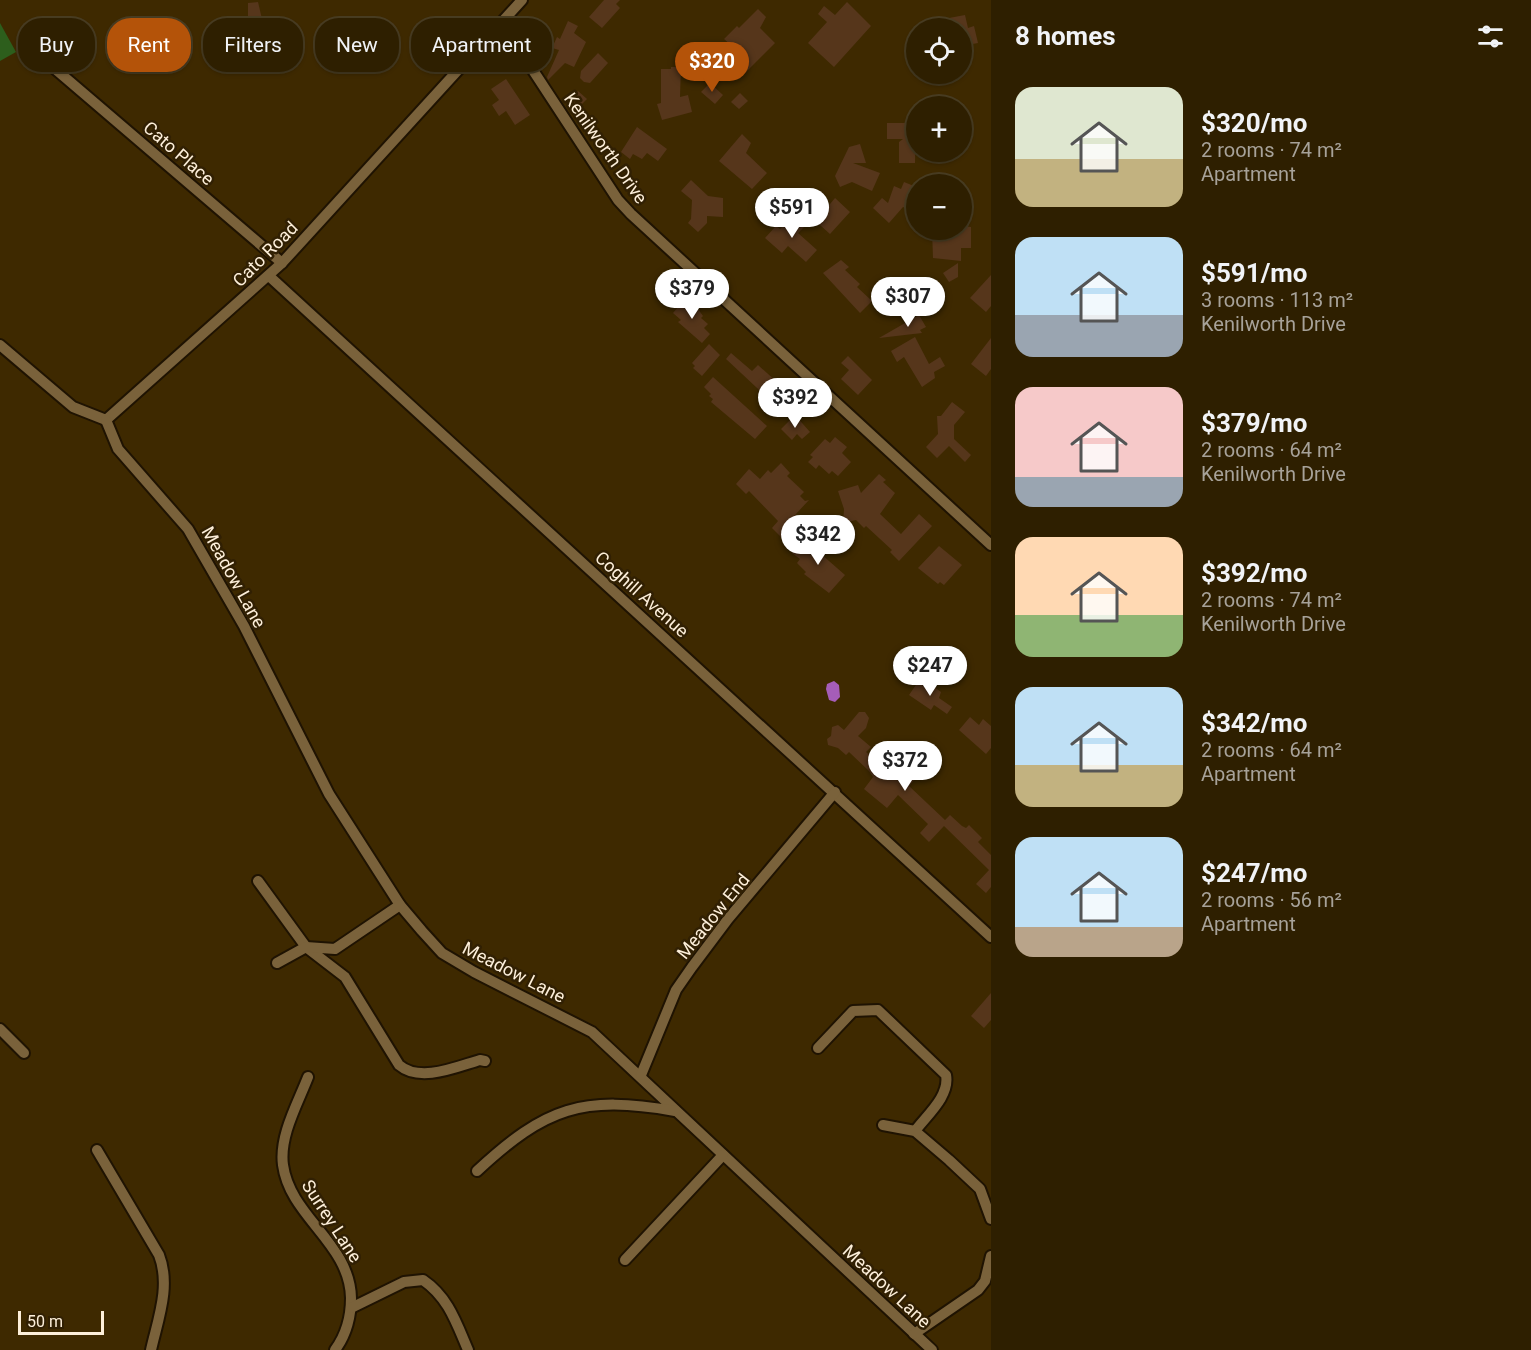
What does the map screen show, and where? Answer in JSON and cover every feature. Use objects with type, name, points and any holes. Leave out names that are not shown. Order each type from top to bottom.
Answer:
[{"type":"street","name":"Cato Road","points":[[506,18],[522,0]]},
{"type":"street","name":"Cato Place","points":[[59,72],[282,263]]},
{"type":"street","name":"Cato Road","points":[[106,420],[269,276],[457,72]]},
{"type":"street","name":"Kenilworth Drive","points":[[534,72],[618,200],[631,214],[991,544]]},
{"type":"street","name":"Coghill Avenue","points":[[269,276],[991,937]]},
{"type":"street","points":[[0,345],[73,407],[106,420]]},
{"type":"street","name":"Meadow Lane","points":[[106,420],[118,449],[188,529],[244,626],[329,794],[400,905],[442,953],[474,972],[592,1032],[641,1075],[675,1111],[932,1350]]},
{"type":"street","name":"Meadow End","points":[[641,1075],[676,990],[728,919],[835,792]]},
{"type":"street","points":[[258,881],[306,946],[345,977],[399,1065],[406,1071],[436,1072],[480,1060],[485,1061]]},
{"type":"street","points":[[277,963],[306,946],[335,949],[400,905]]},
{"type":"street","points":[[818,1048],[853,1011],[878,1010],[946,1075],[948,1085],[944,1094],[915,1131]]},
{"type":"street","points":[[0,1029],[24,1053]]},
{"type":"street","name":"Surrey Lane","points":[[308,1077],[283,1147],[286,1178],[299,1206],[325,1235],[346,1267],[351,1284],[351,1308],[343,1339],[335,1350]]},
{"type":"street","points":[[477,1171],[512,1138],[563,1111],[593,1104],[621,1104],[675,1111]]},
{"type":"street","points":[[883,1125],[915,1131],[980,1189],[991,1219]]},
{"type":"street","points":[[97,1150],[159,1255],[165,1270],[165,1287],[151,1350]]},
{"type":"street","points":[[625,1260],[723,1155]]},
{"type":"street","points":[[914,1334],[978,1290],[985,1281],[991,1256]]},
{"type":"street","points":[[351,1308],[404,1281],[423,1280],[437,1290],[447,1302],[468,1350]]},
{"type":"green space","points":[[0,23],[16,52],[0,61]]},
{"type":"shaded area","points":[[834,681],[839,685],[840,697],[835,702],[829,700],[826,689],[827,684]]},
{"type":"building","points":[[604,0],[620,0],[616,4],[620,8],[602,28],[589,17]]},
{"type":"building","points":[[258,2],[262,18],[248,18],[248,3]]},
{"type":"building","points":[[847,2],[871,26],[834,67],[808,43],[827,22],[818,14],[824,6],[835,15]]},
{"type":"building","points":[[758,9],[766,17],[760,28],[775,43],[739,79],[730,70],[738,62],[727,51],[732,46],[724,39]]},
{"type":"building","points":[[965,15],[966,18],[949,18]]},
{"type":"building","points":[[568,21],[578,26],[574,33],[586,42],[574,67],[565,63],[548,80],[547,77],[549,72],[552,72],[552,66],[559,50],[552,48],[557,37],[560,39]]},
{"type":"building","points":[[974,26],[978,43],[972,44],[972,27]]},
{"type":"building","points":[[598,53],[608,63],[590,83],[584,82],[580,78],[581,71]]},
{"type":"building","points":[[671,67],[681,67],[680,97],[688,95],[692,112],[662,120],[657,104],[661,103],[661,69],[671,69]]},
{"type":"building","points":[[506,79],[530,115],[515,125],[506,111],[499,116],[492,105],[499,100],[491,89]]},
{"type":"building","points":[[710,83],[723,95],[715,104],[701,92]]},
{"type":"building","points":[[578,91],[587,99],[577,109],[568,101]]},
{"type":"building","points":[[740,93],[748,101],[739,109],[731,102]]},
{"type":"building","points":[[887,123],[906,123],[906,162],[915,163],[899,163],[899,142],[903,139],[887,139]]},
{"type":"building","points":[[637,127],[667,149],[658,161],[647,153],[642,159],[633,154],[630,159],[621,152]]},
{"type":"building","points":[[742,134],[751,143],[746,153],[767,173],[752,189],[719,161]]},
{"type":"building","points":[[860,144],[866,163],[853,163],[880,173],[872,191],[852,182],[840,187],[835,176],[849,147]]},
{"type":"building","points":[[691,180],[708,196],[723,198],[723,217],[707,216],[707,223],[698,232],[688,223],[691,219],[692,200],[681,191]]},
{"type":"building","points":[[904,182],[906,183],[906,208],[903,207],[889,223],[873,208],[882,198],[888,203],[894,186],[901,189]]},
{"type":"building","points":[[835,198],[850,212],[830,234],[811,217],[821,206],[825,210]]},
{"type":"building","points":[[796,214],[807,224],[798,233],[817,250],[806,262],[788,246],[782,253],[765,238],[776,226],[780,229]]},
{"type":"building","points":[[932,240],[971,240],[971,248],[961,248],[961,261],[933,258]]},
{"type":"building","points":[[841,260],[849,267],[845,270],[860,284],[857,287],[872,301],[860,313],[823,273]]},
{"type":"building","points":[[958,263],[958,277],[949,282],[943,273]]},
{"type":"building","points":[[991,275],[991,306],[986,312],[970,298]]},
{"type":"building","points":[[685,299],[698,309],[703,316],[701,318],[708,324],[704,328],[710,334],[702,343],[678,322],[681,320],[673,313]]},
{"type":"building","points":[[919,315],[926,327],[920,330],[922,333],[879,338]]},
{"type":"building","points":[[915,337],[929,364],[940,357],[945,366],[934,372],[935,378],[922,387],[904,357],[897,362],[891,351]]},
{"type":"building","points":[[991,338],[991,369],[986,376],[971,364]]},
{"type":"building","points":[[709,344],[720,355],[702,376],[693,368],[695,366],[692,363]]},
{"type":"building","points":[[731,353],[752,371],[758,365],[778,383],[772,389],[780,396],[773,403],[726,359]]},
{"type":"building","points":[[848,356],[872,380],[858,395],[841,379],[849,370],[841,363]]},
{"type":"building","points":[[713,377],[767,426],[755,439],[711,402],[713,399],[709,396],[711,394],[704,387]]},
{"type":"building","points":[[952,402],[965,412],[954,425],[954,439],[971,455],[965,462],[949,446],[937,458],[926,447],[938,434],[937,416],[941,416]]},
{"type":"building","points":[[795,415],[810,432],[802,439],[797,434],[792,440],[781,429]]},
{"type":"building","points":[[835,437],[847,447],[842,453],[851,462],[838,476],[832,471],[829,474],[819,465],[816,469],[808,462],[813,457],[810,455],[825,439],[830,443]]},
{"type":"building","points":[[781,463],[790,473],[787,476],[804,492],[800,496],[805,501],[809,500],[795,515],[800,519],[782,538],[772,528],[778,521],[749,491],[746,494],[736,484],[749,469],[760,479],[768,470],[771,473]]},
{"type":"building","points":[[879,474],[886,480],[883,482],[895,493],[880,514],[901,534],[919,514],[932,526],[899,561],[890,552],[892,550],[866,526],[864,528],[856,520],[843,523],[844,509],[838,491],[858,485],[861,493]]},
{"type":"building","points":[[838,527],[849,538],[841,546],[829,535]]},
{"type":"building","points":[[804,539],[807,543],[809,540],[823,551],[821,554],[845,575],[829,593],[804,574],[806,572],[797,563],[800,559],[792,553]]},
{"type":"building","points":[[939,546],[962,565],[944,585],[940,582],[938,584],[918,568]]},
{"type":"building","points":[[918,682],[927,688],[930,684],[941,692],[939,698],[952,707],[947,714],[934,705],[931,710],[909,695]]},
{"type":"building","points":[[859,712],[865,712],[869,718],[866,728],[858,736],[871,747],[866,752],[891,773],[899,764],[916,778],[909,786],[945,820],[950,815],[962,826],[966,828],[969,825],[982,838],[978,842],[991,855],[991,887],[986,893],[976,884],[989,870],[944,826],[929,842],[920,833],[928,824],[898,795],[887,808],[864,789],[873,777],[869,771],[849,752],[846,755],[838,748],[828,745],[827,739],[831,736],[832,727],[838,725],[844,730]]},
{"type":"building","points":[[970,717],[979,725],[983,719],[991,726],[991,748],[986,754],[959,730]]},
{"type":"building","points":[[991,993],[991,1020],[984,1028],[971,1016]]}]
